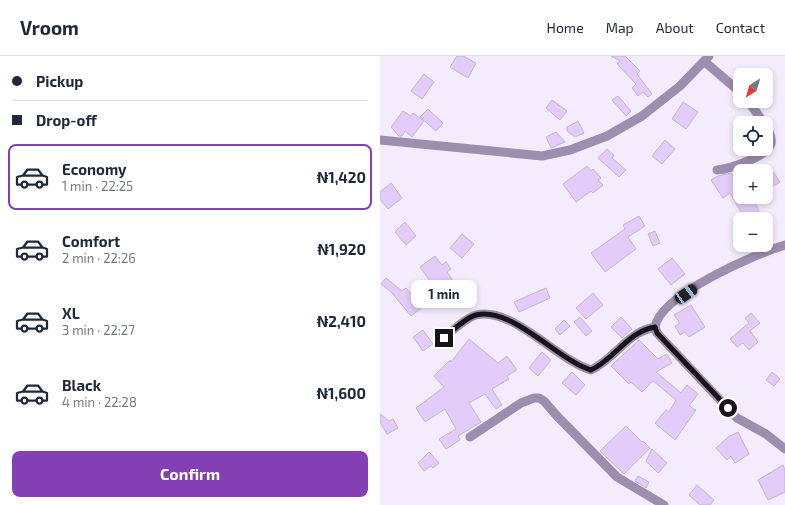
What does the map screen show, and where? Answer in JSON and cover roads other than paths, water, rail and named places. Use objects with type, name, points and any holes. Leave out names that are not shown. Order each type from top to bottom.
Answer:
[{"type":"street","points":[[380,140],[542,156],[570,150],[607,136],[642,116],[680,86],[707,59],[733,85]]},
{"type":"street","points":[[717,170],[728,169],[756,156]]},
{"type":"street","points":[[785,245],[761,252],[698,285],[659,315],[655,327],[657,333],[737,418],[766,434],[785,450]]},
{"type":"street","points":[[444,338],[475,315],[490,314],[516,324],[567,358],[591,370],[639,332],[655,327]]},
{"type":"street","points":[[470,437],[522,403],[534,398],[539,398],[617,477],[664,505]]}]
